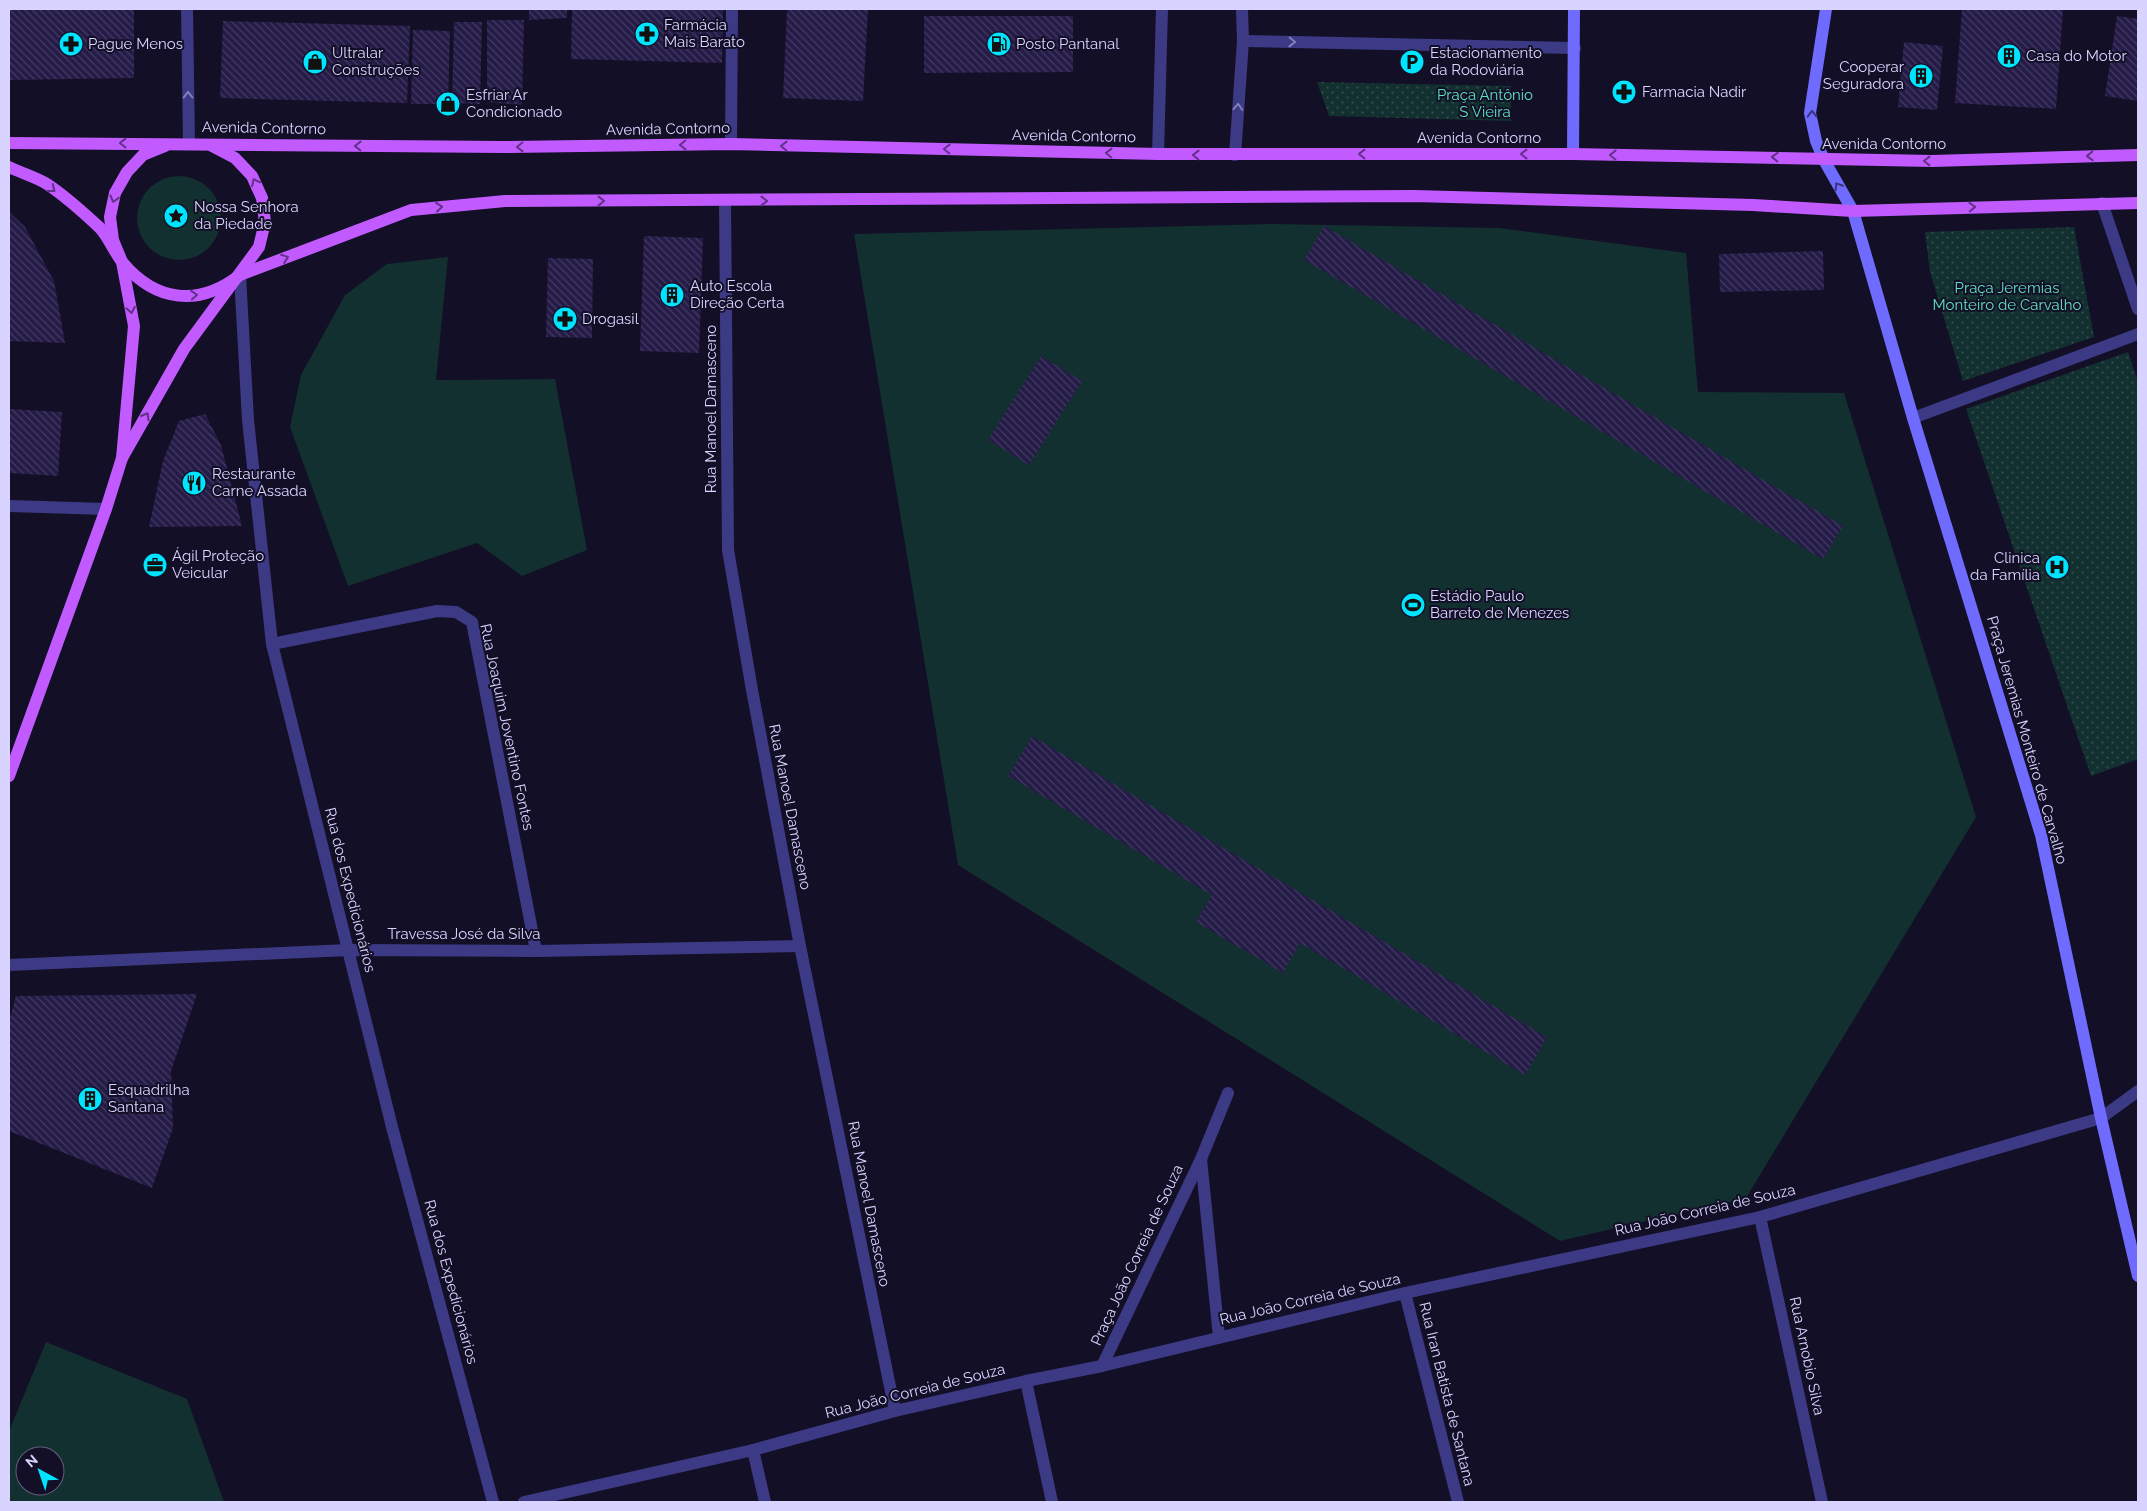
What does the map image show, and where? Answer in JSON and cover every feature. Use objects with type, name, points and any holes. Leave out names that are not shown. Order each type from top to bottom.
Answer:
[{"type":"main road","name":"Avenida Contorno","points":[[9,143],[503,147],[731,144],[1158,154],[1573,154],[1932,161],[2138,155]]},
{"type":"main road","points":[[9,776],[106,509],[122,458],[184,349],[260,247],[265,222],[262,198],[252,176],[235,158],[213,146],[165,145],[144,155],[126,172],[115,193],[110,217],[113,240],[122,262],[134,326],[122,458]]},
{"type":"main road","points":[[9,167],[46,184],[101,229],[122,262],[143,283],[169,295],[198,296],[225,286],[240,275],[411,210],[505,201],[1414,196],[1753,205],[1854,211],[2138,203]]},
{"type":"street","points":[[187,9],[189,144]]},
{"type":"street","points":[[731,144],[732,9]]},
{"type":"street","points":[[1158,154],[1162,9]]},
{"type":"street","points":[[1235,155],[1243,41],[1242,9]]},
{"type":"street","points":[[1573,154],[1574,9]]},
{"type":"street","name":"Praça Jeremias Monteiro de Carvalho","points":[[1826,9],[1810,113],[1816,141],[1824,160],[1854,211],[1913,418],[2041,835],[2101,1118],[2138,1276]]},
{"type":"street","points":[[1243,41],[1575,48]]},
{"type":"street","name":"Rua Manoel Damasceno","points":[[724,201],[728,550],[800,946],[895,1411]]},
{"type":"street","points":[[2102,203],[2138,309]]},
{"type":"street","name":"Rua dos Expedicionários","points":[[240,275],[248,420],[272,644],[392,1127],[493,1502]]},
{"type":"street","points":[[1913,418],[2138,334]]},
{"type":"street","points":[[9,506],[106,509]]},
{"type":"street","name":"Rua Joaquim Joventino Fontes","points":[[272,644],[437,611],[456,612],[472,622],[536,951]]},
{"type":"street","name":"Travessa José da Silva","points":[[9,966],[348,950],[536,951],[800,946]]},
{"type":"street","points":[[2101,1118],[2138,1091]]},
{"type":"street","name":"Praça João Correia de Souza","points":[[1102,1366],[1200,1159],[1228,1093]]},
{"type":"street","name":"Rua João Correia de Souza","points":[[524,1502],[753,1450],[895,1411],[1026,1380],[1102,1366],[1405,1293],[1760,1217],[2101,1118]]},
{"type":"street","name":"Praça João Correia de Souza","points":[[1200,1159],[1219,1337]]},
{"type":"street","name":"Rua Arnobio Silva","points":[[1760,1217],[1822,1502]]},
{"type":"street","name":"Rua Iran Batista de Santana","points":[[1405,1293],[1458,1502]]},
{"type":"street","points":[[1026,1380],[1052,1502]]},
{"type":"street","points":[[753,1450],[765,1502]]},
{"type":"green space","name":"Praça Antônio S Vieira","points":[[1317,82],[1511,86],[1511,121],[1329,116]]},
{"type":"green space","points":[[179,176],[202,183],[214,195],[221,218],[214,241],[202,253],[179,260],[156,253],[144,241],[137,218],[144,195],[156,183]]},
{"type":"green space","name":"Estádio Paulo Barreto de Menezes","points":[[1274,224],[1499,228],[1686,253],[1698,392],[1844,393],[1976,817],[1746,1198],[1560,1241],[958,865],[854,234]]},
{"type":"green space","name":"Praça Jeremias Monteiro de Carvalho","points":[[2074,227],[2094,337],[1963,381],[1930,272],[1925,232]]},
{"type":"green space","points":[[448,257],[436,380],[555,379],[587,550],[522,576],[477,543],[348,586],[290,427],[301,375],[345,295],[387,264]]},
{"type":"green space","points":[[2128,352],[2138,382],[2138,759],[2091,776],[1966,409]]},
{"type":"green space","points":[[46,1342],[187,1399],[224,1502],[9,1502],[9,1431]]},
{"type":"building","name":"Pague Menos","points":[[9,9],[134,9],[134,78],[9,80]]},
{"type":"building","points":[[529,9],[567,9],[567,18],[529,20]]},
{"type":"building","name":"Farmácia Mais Barato","points":[[572,9],[723,9],[722,63],[571,59]]},
{"type":"building","points":[[787,9],[868,9],[863,101],[783,98]]},
{"type":"building","name":"Casa do Motor","points":[[1962,9],[2063,9],[2056,109],[1955,103]]},
{"type":"building","name":"Posto Pantanal","points":[[924,16],[1073,16],[1073,72],[924,73]]},
{"type":"building","points":[[2117,16],[2138,19],[2138,101],[2105,96]]},
{"type":"building","points":[[487,20],[524,20],[522,105],[487,102]]},
{"type":"building","name":"Ultralar Construções","points":[[223,21],[410,26],[407,103],[220,98]]},
{"type":"building","points":[[454,22],[482,22],[480,104],[452,103]]},
{"type":"building","points":[[413,30],[450,31],[448,104],[411,104]]},
{"type":"building","name":"Cooperar Seguradora","points":[[1904,42],[1943,46],[1937,110],[1898,107]]},
{"type":"building","points":[[9,212],[25,227],[54,281],[65,343],[9,341]]},
{"type":"building","points":[[1324,226],[1843,526],[1823,559],[1304,260]]},
{"type":"building","name":"Auto Escola Direção Certa","points":[[644,236],[703,238],[699,353],[640,351]]},
{"type":"building","points":[[1823,251],[1824,290],[1720,292],[1719,254]]},
{"type":"building","points":[[548,258],[593,259],[592,338],[546,337]]},
{"type":"building","points":[[1041,356],[1082,381],[1029,465],[988,440]]},
{"type":"building","points":[[9,409],[62,412],[58,476],[9,473]]},
{"type":"building","name":"Restaurante Carne Assada","points":[[205,414],[221,445],[242,526],[149,527],[163,461],[179,421]]},
{"type":"building","points":[[1032,736],[1547,1037],[1525,1075],[1300,943],[1283,973],[1196,922],[1212,895],[1008,776]]},
{"type":"building","name":"Esquadrilha Santana","points":[[197,994],[171,1071],[173,1128],[152,1188],[9,1131],[9,1021],[16,996]]},
{"type":"place","name":"Farmácia Mais Barato","points":[[647,34]]},
{"type":"place","name":"Pague Menos","points":[[71,44]]},
{"type":"place","name":"Posto Pantanal","points":[[999,44]]},
{"type":"place","name":"Casa do Motor","points":[[2009,56]]},
{"type":"place","name":"Ultralar Construções","points":[[315,62]]},
{"type":"place","name":"Estacionamento da Rodoviária","points":[[1412,62]]},
{"type":"place","name":"Cooperar Seguradora","points":[[1921,76]]},
{"type":"place","name":"Farmacia Nadir","points":[[1624,92]]},
{"type":"place","name":"Esfriar Ar Condicionado","points":[[448,104]]},
{"type":"place","name":"Nossa Senhora da Piedade","points":[[176,216]]},
{"type":"place","name":"Auto Escola Direção Certa","points":[[672,295]]},
{"type":"place","name":"Drogasil","points":[[565,319]]},
{"type":"place","name":"Restaurante Carne Assada","points":[[194,483]]},
{"type":"place","name":"Ágil Proteção Veicular","points":[[155,565]]},
{"type":"place","name":"Clinica da Família","points":[[2057,567]]},
{"type":"place","name":"Estádio Paulo Barreto de Menezes","points":[[1413,605]]},
{"type":"place","name":"Esquadrilha Santana","points":[[90,1099]]}]
